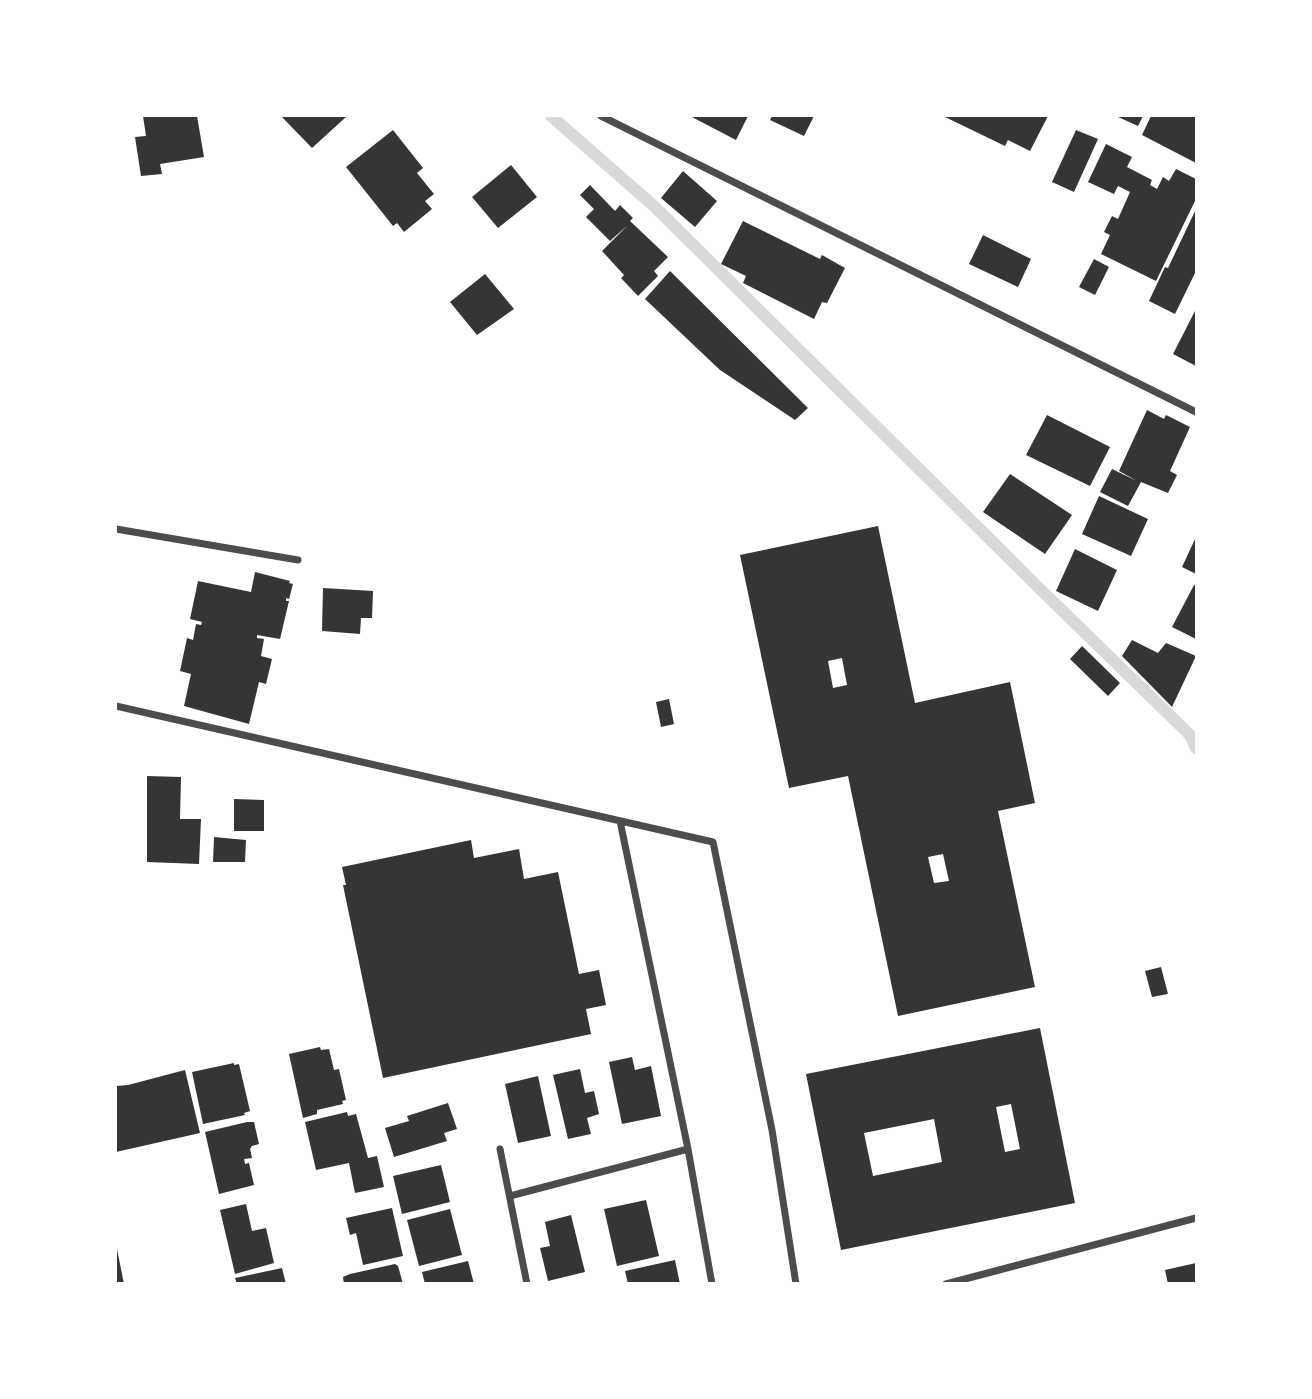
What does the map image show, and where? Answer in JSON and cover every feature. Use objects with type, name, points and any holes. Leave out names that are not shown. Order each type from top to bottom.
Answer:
[{"type":"street","points":[[601,116],[1196,412]]},
{"type":"street","points":[[116,529],[298,560]]},
{"type":"street","points":[[116,706],[713,842],[772,1130],[796,1283]]},
{"type":"street","points":[[620,821],[688,1149],[712,1283]]},
{"type":"street","points":[[500,1149],[527,1283]]},
{"type":"street","points":[[510,1196],[688,1149]]},
{"type":"street","points":[[946,1283],[1196,1218]]},
{"type":"building","points":[[143,116],[197,116],[204,157],[160,164],[162,174],[141,176],[135,137],[146,136]]},
{"type":"building","points":[[281,116],[344,116],[346,117],[312,148]]},
{"type":"building","points":[[690,116],[748,116],[736,140]]},
{"type":"building","points":[[772,116],[814,116],[804,136],[770,120]]},
{"type":"building","points":[[943,116],[1048,116],[1030,151],[1008,140],[1005,146]]},
{"type":"building","points":[[1116,116],[1143,116],[1138,126]]},
{"type":"building","points":[[1151,116],[1196,116],[1196,163],[1142,135]]},
{"type":"building","points":[[393,130],[423,168],[417,173],[434,194],[425,201],[432,209],[404,232],[397,223],[393,226],[346,167]]},
{"type":"building","points":[[1076,130],[1098,139],[1074,192],[1052,182]]},
{"type":"building","points":[[1106,144],[1132,157],[1127,167],[1152,180],[1150,185],[1157,189],[1163,177],[1169,181],[1176,169],[1196,179],[1196,199],[1156,281],[1101,254],[1110,235],[1104,232],[1112,216],[1118,219],[1130,192],[1118,186],[1114,194],[1088,182]]},
{"type":"building","points":[[511,165],[537,197],[498,228],[472,197]]},
{"type":"building","points":[[683,171],[717,201],[695,227],[661,198]]},
{"type":"building","points":[[590,185],[615,211],[620,205],[633,218],[630,221],[668,257],[654,271],[658,276],[638,296],[621,278],[624,275],[602,251],[628,225],[610,241],[586,217],[594,209],[580,195]]},
{"type":"building","points":[[1196,209],[1196,271],[1175,314],[1149,301]]},
{"type":"building","points":[[743,221],[820,259],[822,255],[845,268],[827,303],[822,302],[814,319],[743,283],[746,276],[721,264]]},
{"type":"building","points":[[983,235],[1031,259],[1018,287],[969,264]]},
{"type":"building","points":[[1094,259],[1109,267],[1095,295],[1079,287]]},
{"type":"building","points":[[670,271],[808,408],[795,420],[720,370],[645,299]]},
{"type":"building","points":[[485,274],[514,309],[477,335],[450,302]]},
{"type":"building","points":[[1196,309],[1196,366],[1173,354]]},
{"type":"building","points":[[1147,410],[1164,419],[1166,415],[1190,427],[1170,471],[1177,475],[1168,493],[1141,482],[1128,506],[1100,492],[1112,469],[1137,481],[1119,471]]},
{"type":"building","points":[[1047,415],[1110,447],[1090,486],[1026,455]]},
{"type":"building","points":[[1010,474],[1072,515],[1045,554],[983,512]]},
{"type":"building","points":[[1099,496],[1148,519],[1131,556],[1082,534]]},
{"type":"building","points":[[878,526],[915,703],[1010,682],[1035,803],[998,811],[1035,987],[898,1016],[848,776],[789,788],[740,555]],"holes":[[[842,658],[847,685],[833,688],[828,661]],[[943,854],[949,881],[934,883],[928,857]]]},
{"type":"building","points":[[1196,537],[1196,574],[1182,567]]},
{"type":"building","points":[[1075,549],[1117,570],[1098,611],[1056,591]]},
{"type":"building","points":[[255,572],[293,584],[289,599],[286,598],[286,601],[289,601],[280,639],[257,635],[257,638],[264,639],[261,656],[272,659],[266,684],[259,682],[249,724],[184,706],[191,674],[180,671],[187,638],[193,640],[196,624],[201,625],[202,622],[190,619],[198,581],[251,592]]},
{"type":"building","points":[[1194,585],[1196,586],[1196,639],[1172,627]]},
{"type":"building","points":[[323,588],[373,591],[372,618],[361,618],[360,634],[322,631]]},
{"type":"building","points":[[1132,640],[1158,653],[1166,643],[1196,656],[1172,707],[1122,656]]},
{"type":"building","points":[[1082,646],[1120,683],[1108,696],[1070,659]]},
{"type":"building","points":[[669,699],[674,724],[661,727],[656,702]]},
{"type":"building","points":[[147,776],[181,777],[180,819],[201,819],[199,864],[147,862]]},
{"type":"building","points":[[234,799],[264,800],[264,831],[234,831]]},
{"type":"building","points":[[214,837],[246,840],[245,862],[213,862]]},
{"type":"building","points":[[471,840],[474,858],[519,849],[524,879],[558,872],[579,974],[599,970],[606,1005],[586,1009],[591,1034],[383,1078],[343,885],[346,885],[342,867]]},
{"type":"building","points":[[1161,967],[1168,994],[1152,997],[1145,971]]},
{"type":"building","points":[[1040,1028],[1075,1203],[841,1250],[806,1074]],"holes":[[[1011,1104],[1020,1149],[1005,1152],[996,1107]],[[934,1119],[942,1162],[873,1176],[864,1133]]]},
{"type":"building","points":[[320,1047],[321,1050],[329,1049],[334,1070],[339,1069],[346,1100],[342,1101],[343,1104],[317,1110],[317,1114],[303,1118],[289,1054]]},
{"type":"building","points":[[632,1057],[635,1070],[651,1066],[661,1116],[622,1124],[609,1062]]},
{"type":"building","points":[[239,1064],[250,1111],[244,1113],[245,1115],[203,1124],[192,1072]]},
{"type":"building","points":[[580,1069],[585,1093],[594,1091],[599,1114],[587,1118],[591,1134],[568,1139],[553,1075]]},
{"type":"building","points":[[185,1070],[200,1133],[116,1152],[116,1086]]},
{"type":"building","points":[[538,1076],[551,1136],[518,1143],[505,1084]]},
{"type":"building","points":[[448,1103],[457,1129],[444,1133],[447,1141],[394,1157],[385,1128],[409,1121],[407,1116]]},
{"type":"building","points":[[347,1112],[348,1116],[356,1114],[368,1158],[377,1156],[384,1187],[355,1193],[349,1163],[316,1170],[305,1122]]},
{"type":"building","points":[[254,1122],[259,1144],[250,1149],[252,1158],[244,1159],[245,1164],[249,1163],[254,1185],[219,1194],[205,1132]]},
{"type":"building","points":[[441,1165],[450,1202],[402,1214],[393,1176]]},
{"type":"building","points":[[646,1200],[659,1256],[617,1266],[604,1209]]},
{"type":"building","points":[[246,1204],[252,1231],[266,1228],[274,1263],[235,1274],[220,1210]]},
{"type":"building","points":[[392,1208],[403,1256],[363,1265],[356,1233],[350,1235],[346,1218]]},
{"type":"building","points":[[450,1209],[462,1255],[419,1266],[407,1220]]},
{"type":"building","points":[[571,1215],[585,1272],[548,1281],[540,1248],[550,1246],[545,1222]]},
{"type":"building","points":[[117,1249],[124,1284],[116,1284]]},
{"type":"building","points":[[675,1260],[680,1284],[628,1284],[625,1271]]},
{"type":"building","points":[[468,1261],[474,1284],[425,1284],[422,1272]]},
{"type":"building","points":[[1196,1263],[1196,1284],[1168,1284],[1165,1270]]},
{"type":"building","points":[[395,1264],[403,1284],[344,1284],[343,1277],[350,1274]]},
{"type":"building","points":[[282,1268],[286,1284],[237,1284],[235,1278]]},
{"type":"waterway","points":[[551,116],[655,207],[1190,735],[1196,748]]}]
